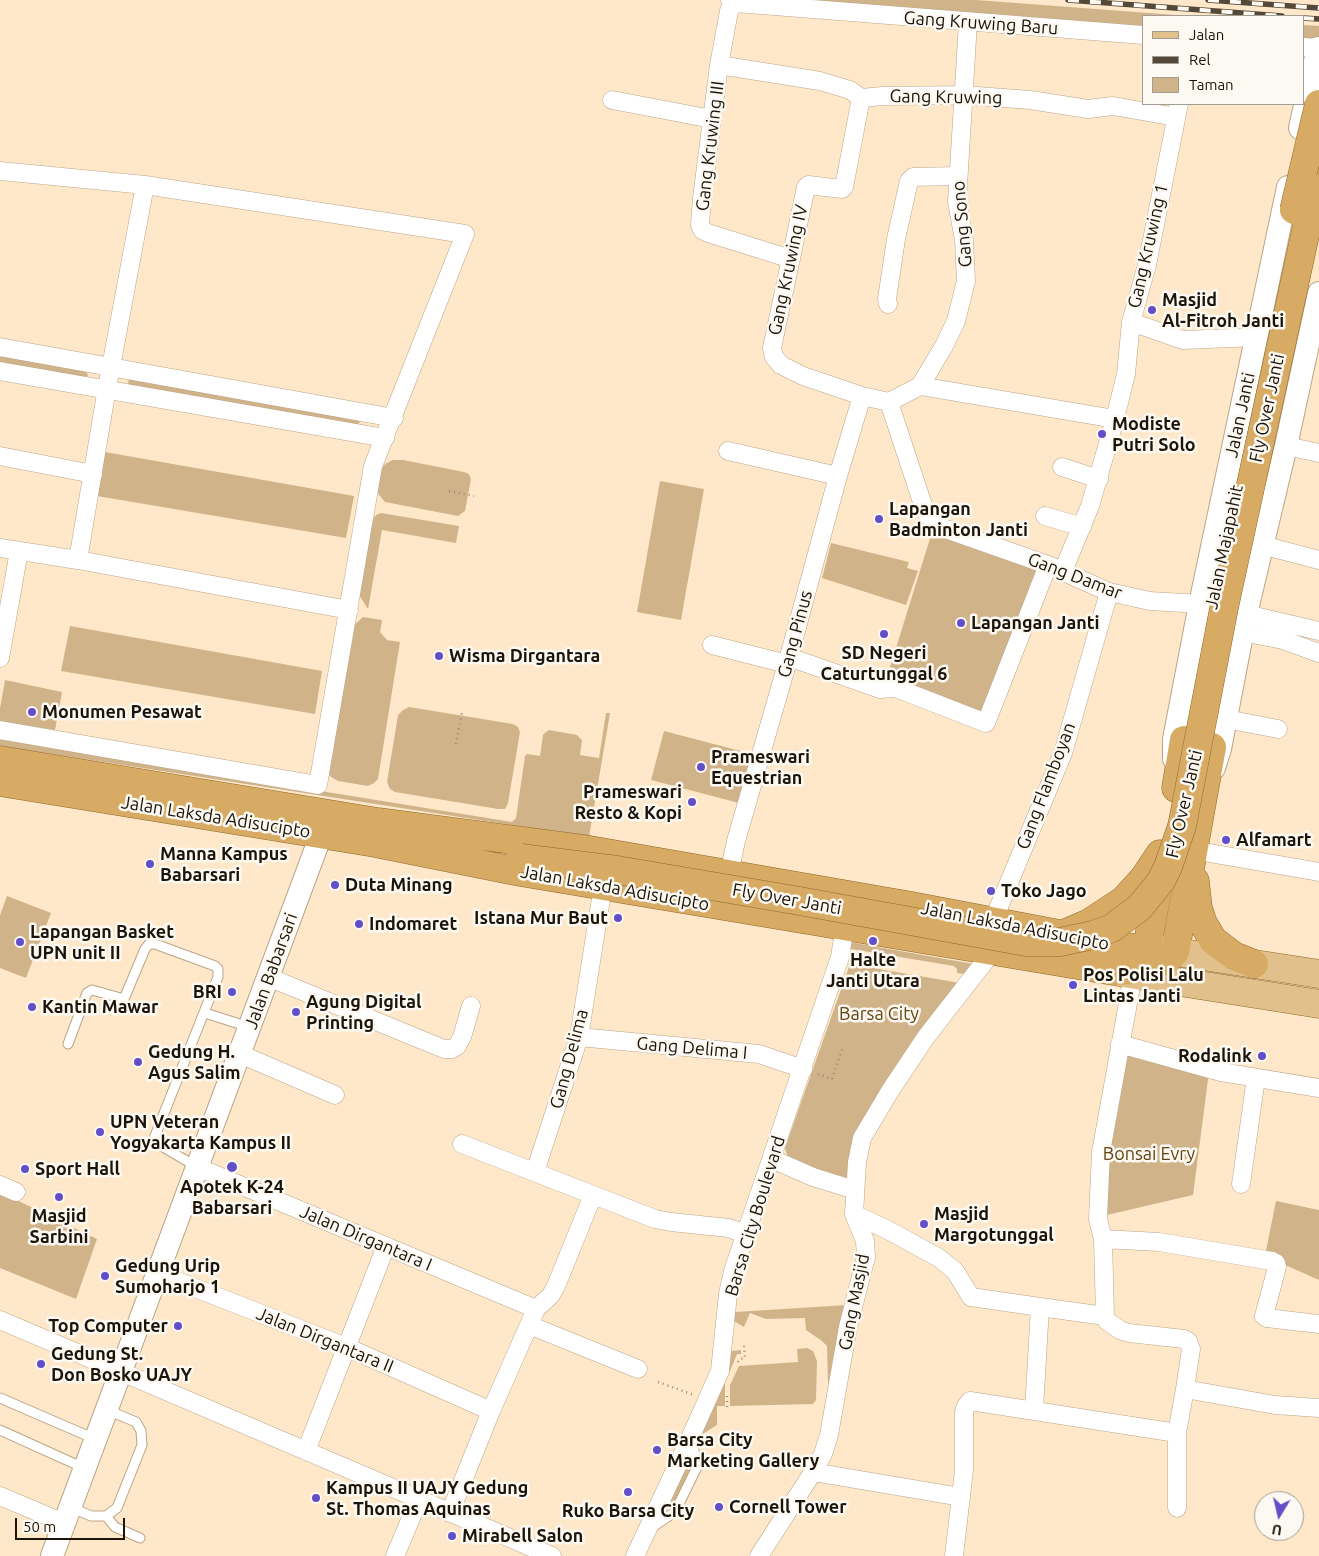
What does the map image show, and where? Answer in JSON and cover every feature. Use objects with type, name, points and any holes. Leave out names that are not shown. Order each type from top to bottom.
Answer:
[{"type":"highway","name":"Jalan Majapahit","points":[[1146,965],[1184,740],[1299,186],[1319,104]]},
{"type":"highway","name":"Fly Over Janti","points":[[375,843],[561,862],[627,872],[1026,942],[1060,942],[1093,935],[1112,928],[1140,907],[1161,881],[1168,868],[1182,826],[1224,608],[1317,179]]},
{"type":"highway","name":"Jalan Majapahit","points":[[1146,965],[1192,850],[1238,611],[1319,242]]},
{"type":"highway","name":"Jalan Laksda Adisucipto","points":[[0,760],[378,822],[590,850],[887,901],[1134,948],[1146,965]]},
{"type":"highway","name":"Jalan Laksda Adisucipto","points":[[0,782],[375,843],[520,872],[993,951],[1146,965]]},
{"type":"highway","points":[[1061,935],[1089,923],[1124,900],[1144,878],[1166,844]]},
{"type":"highway","points":[[1192,850],[1198,908],[1207,931],[1223,949],[1234,956],[1254,964]]},
{"type":"highway","points":[[881,932],[956,939],[968,935],[969,929],[959,921],[887,901]]},
{"type":"main road","name":"Jalan Laksda Adisucipto","points":[[1146,965],[1254,964],[1319,974]]},
{"type":"main road","name":"Jalan Laksda Adisucipto","points":[[1146,965],[1319,997]]},
{"type":"main road","name":"Jalan Laksda Adisucipto","points":[[1146,965],[1319,1004]]},
{"type":"street","name":"Gang Kruwing Baru","points":[[733,2],[1142,35]]},
{"type":"street","name":"Gang Kruwing III","points":[[733,2],[729,11],[719,65],[700,225],[702,230],[708,234],[791,259]]},
{"type":"street","name":"Gang Sono","points":[[920,386],[944,346],[956,320],[966,281],[964,240],[957,202],[968,22]]},
{"type":"street","points":[[1304,98],[1313,47]]},
{"type":"street","points":[[719,65],[820,81],[850,90],[861,98]]},
{"type":"street","name":"Gang Kruwing","points":[[861,98],[964,95],[1030,100],[1088,109],[1113,106],[1178,110]]},
{"type":"street","name":"Jalan Janti","points":[[1174,797],[1174,739],[1200,604],[1293,161],[1319,97]]},
{"type":"street","name":"Gang Kruwing IV","points":[[861,98],[844,187],[842,189],[808,185],[806,187],[772,348],[774,357],[781,365],[803,376],[862,396]]},
{"type":"street","points":[[612,100],[712,119]]},
{"type":"street","points":[[1293,161],[1303,105]]},
{"type":"street","name":"Gang Kruwing 1","points":[[1178,110],[1147,265],[1131,322],[1183,340],[1257,337]]},
{"type":"street","points":[[1293,161],[1302,153],[1319,147]]},
{"type":"street","points":[[0,171],[145,185],[465,234],[394,418],[373,466],[318,785],[0,730]]},
{"type":"street","points":[[888,304],[887,299],[896,239],[909,181],[913,177],[958,176]]},
{"type":"street","points":[[78,560],[145,185]]},
{"type":"street","points":[[1202,800],[1220,749],[1244,623],[1262,545],[1314,343],[1319,293]]},
{"type":"street","points":[[712,645],[788,660],[880,689],[896,688],[986,723],[1056,568],[1082,528],[1099,479],[1126,374],[1131,322]]},
{"type":"street","points":[[0,347],[394,418]]},
{"type":"street","points":[[0,371],[108,388],[385,438]]},
{"type":"street","points":[[862,396],[889,402],[920,386],[1114,419]]},
{"type":"street","name":"Gang Pinus","points":[[729,874],[736,841],[862,396]]},
{"type":"street","name":"Gang Damar","points":[[889,402],[923,505],[934,522],[940,527],[1056,568],[1109,592],[1150,601],[1200,604]]},
{"type":"street","points":[[1286,446],[1319,453]]},
{"type":"street","points":[[728,451],[838,476]]},
{"type":"street","points":[[0,456],[93,474]]},
{"type":"street","points":[[1062,467],[1099,479]]},
{"type":"street","points":[[1226,483],[1274,494]]},
{"type":"street","points":[[1045,516],[1082,528]]},
{"type":"street","points":[[1262,545],[1319,560]]},
{"type":"street","points":[[0,548],[78,560],[349,610]]},
{"type":"street","points":[[0,658],[19,551]]},
{"type":"street","name":"Gang Flamboyan","points":[[993,921],[1063,753],[1109,592]]},
{"type":"street","points":[[1244,623],[1319,631]]},
{"type":"street","points":[[1244,623],[1319,653]]},
{"type":"street","points":[[1226,719],[1278,729]]},
{"type":"street","name":"Jalan Babarsari","points":[[52,1556],[321,835]]},
{"type":"street","points":[[1192,850],[1319,872]]},
{"type":"street","name":"Gang Delima","points":[[535,1172],[579,1038],[603,886]]},
{"type":"street","name":"Barsa City Boulevard","points":[[635,1556],[720,1370],[730,1282],[772,1159],[809,1071],[840,957],[845,926]]},
{"type":"street","name":"Gang Masjid","points":[[759,1556],[813,1472],[823,1454],[829,1436],[848,1327],[866,1257],[865,1241],[854,1214],[857,1162],[860,1146],[868,1126],[926,1037],[993,951]]},
{"type":"street","points":[[1146,965],[1120,1044],[1101,1152],[1098,1218],[1103,1240],[1105,1316],[1107,1321],[1120,1330],[1184,1339],[1188,1341],[1192,1349],[1177,1433],[1177,1508]]},
{"type":"street","points":[[268,977],[444,1049],[452,1049],[457,1046],[462,1037],[471,1006]]},
{"type":"street","name":"Gang Delima I","points":[[579,1038],[758,1054],[809,1071]]},
{"type":"street","points":[[1120,1044],[1221,1072],[1319,1088]]},
{"type":"street","points":[[240,1054],[335,1096]]},
{"type":"street","points":[[1242,1184],[1256,1078]]},
{"type":"street","points":[[462,1144],[655,1219],[729,1228],[745,1234]]},
{"type":"street","points":[[772,1159],[813,1177],[855,1190]]},
{"type":"street","name":"Jalan Dirgantara I","points":[[197,1167],[386,1246],[638,1369]]},
{"type":"street","points":[[450,1513],[491,1411],[532,1317],[551,1295],[556,1286],[593,1195]]},
{"type":"street","points":[[854,1214],[940,1258],[955,1271],[971,1297],[1105,1316]]},
{"type":"street","points":[[1103,1240],[1159,1242],[1272,1261],[1276,1263],[1277,1267],[1264,1316],[1267,1318],[1319,1324]]},
{"type":"street","points":[[306,1451],[386,1246]]},
{"type":"street","name":"Jalan Dirgantara II","points":[[157,1273],[346,1347],[491,1411]]},
{"type":"street","points":[[1034,1410],[1040,1307]]},
{"type":"street","points":[[0,1320],[552,1556]]},
{"type":"street","points":[[1185,1389],[1275,1405],[1319,1408]]},
{"type":"street","points":[[954,1556],[964,1470],[964,1412],[970,1401],[1177,1433]]},
{"type":"street","points":[[813,1472],[961,1497]]},
{"type":"street","points":[[0,1496],[67,1515]]},
{"type":"street","points":[[396,1556],[419,1500]]},
{"type":"lane","points":[[68,1044],[87,993],[92,990],[124,999],[145,949],[149,944],[154,944],[215,966],[218,970],[218,977],[153,1141],[197,1167]]},
{"type":"lane","points":[[205,1012],[250,1027]]},
{"type":"lane","points":[[0,1398],[95,1439]]},
{"type":"lane","points":[[67,1515],[106,1516],[117,1508],[142,1444],[141,1431],[136,1422],[107,1410]]},
{"type":"lane","points":[[0,1430],[84,1468]]},
{"type":"lane","points":[[106,1516],[115,1527],[140,1538]]},
{"type":"path","points":[[449,491],[474,496]]},
{"type":"path","points":[[456,744],[462,712]]},
{"type":"path","points":[[809,1071],[832,1079],[843,1047]]},
{"type":"path","points":[[658,1382],[707,1400]]},
{"type":"path","points":[[727,1398],[727,1407]]},
{"type":"green space","points":[[792,0],[976,0],[1176,15],[1142,15],[1142,27]]},
{"type":"green space","points":[[1304,25],[1319,26],[1319,40],[1304,39]]},
{"type":"green space","points":[[0,356],[86,371],[88,375],[87,377],[0,364]]},
{"type":"green space","points":[[129,379],[358,419],[360,422],[357,425],[129,386]]},
{"type":"green space","points":[[105,452],[354,496],[346,538],[97,496]]},
{"type":"green space","points":[[393,460],[403,460],[469,474],[471,479],[465,511],[458,516],[385,502],[377,490],[382,468]]},
{"type":"green space","points":[[660,481],[704,489],[681,620],[637,612]]},
{"type":"green space","points":[[381,513],[459,526],[456,543],[382,530],[368,609],[359,595],[372,521],[376,515]]},
{"type":"green space","name":"Lapangan Janti","points":[[932,532],[1039,569],[981,715],[887,677]]},
{"type":"green space","points":[[831,543],[909,562],[907,568],[918,571],[906,605],[822,578]]},
{"type":"green space","points":[[363,617],[382,620],[380,632],[387,640],[400,642],[378,779],[368,786],[338,781],[326,771],[353,626]]},
{"type":"green space","points":[[70,626],[322,671],[315,714],[61,671]]},
{"type":"green space","points":[[5,680],[62,692],[55,730],[0,721],[0,708]]},
{"type":"green space","points":[[409,707],[513,724],[518,727],[520,732],[508,803],[505,809],[395,792],[390,789],[387,782],[398,715]]},
{"type":"green space","points":[[606,713],[610,713],[589,837],[0,746],[0,739],[512,822],[516,818],[525,756],[527,754],[540,756],[543,735],[549,730],[577,735],[582,740],[580,755],[599,758]]},
{"type":"green space","name":"Prameswari Equestrian","points":[[664,731],[752,754],[739,803],[651,780]]},
{"type":"green space","name":"Lapangan Basket UPN unit II","points":[[7,896],[51,913],[26,978],[0,968],[0,915]]},
{"type":"green space","points":[[849,942],[974,964],[966,974],[957,973],[957,969],[954,966],[851,949]]},
{"type":"green space","name":"Barsa City","points":[[850,964],[960,983],[890,1077],[858,1127],[850,1163],[849,1182],[788,1158],[785,1148]]},
{"type":"green space","name":"Bonsai Evry","points":[[1121,1045],[1209,1072],[1193,1195],[1098,1217]]},
{"type":"green space","points":[[0,1192],[97,1239],[76,1299],[0,1268]]},
{"type":"green space","points":[[1276,1201],[1319,1210],[1319,1280],[1265,1256]]},
{"type":"green space","points":[[847,1305],[839,1330],[828,1385],[827,1346],[806,1330],[805,1318],[766,1319],[750,1313],[744,1327],[734,1321],[735,1312]]},
{"type":"green space","points":[[807,1348],[813,1351],[817,1361],[816,1400],[813,1404],[730,1406],[730,1385],[739,1366],[798,1362],[797,1349]]},
{"type":"green space","points":[[741,1350],[741,1354],[737,1354],[725,1383],[725,1406],[717,1406],[717,1425],[701,1435],[730,1353]]},
{"type":"green space","points":[[688,1457],[691,1461],[691,1469],[674,1505],[664,1511]]},
{"type":"railway","points":[[1068,0],[1269,15]]},
{"type":"railway","points":[[1208,0],[1319,8]]},
{"type":"railway","points":[[1304,18],[1319,19]]},
{"type":"place","name":"Masjid Al-Fitroh Janti","points":[[1152,310]]},
{"type":"place","name":"Modiste Putri Solo","points":[[1102,434]]},
{"type":"place","name":"Lapangan Badminton Janti","points":[[879,519]]},
{"type":"place","name":"Lapangan Janti","points":[[961,623]]},
{"type":"place","name":"SD Negeri Caturtunggal 6","points":[[884,634]]},
{"type":"place","name":"Wisma Dirgantara","points":[[439,656]]},
{"type":"place","name":"Monumen Pesawat","points":[[32,712]]},
{"type":"place","name":"Prameswari Equestrian","points":[[701,767]]},
{"type":"place","name":"Prameswari Resto & Kopi","points":[[692,802]]},
{"type":"place","name":"Alfamart","points":[[1226,840]]},
{"type":"place","name":"Manna Kampus Babarsari","points":[[150,864]]},
{"type":"place","name":"Duta Minang","points":[[335,885]]},
{"type":"place","name":"Toko Jago","points":[[991,891]]},
{"type":"place","name":"Istana Mur Baut","points":[[618,918]]},
{"type":"place","name":"Indomaret","points":[[359,924]]},
{"type":"place","name":"Halte Janti Utara","points":[[873,941]]},
{"type":"place","name":"Lapangan Basket UPN unit II","points":[[20,942]]},
{"type":"place","name":"Pos Polisi Lalu Lintas Janti","points":[[1073,985]]},
{"type":"place","name":"BRI","points":[[232,992]]},
{"type":"place","name":"Kantin Mawar","points":[[32,1007]]},
{"type":"place","name":"Agung Digital Printing","points":[[296,1012]]},
{"type":"place","name":"Rodalink","points":[[1262,1056]]},
{"type":"place","name":"Gedung H. Agus Salim","points":[[138,1062]]},
{"type":"place","name":"UPN Veteran Yogyakarta Kampus II","points":[[100,1132]]},
{"type":"place","name":"Apotek K-24 Babarsari","points":[[232,1167]]},
{"type":"place","name":"Sport Hall","points":[[25,1169]]},
{"type":"place","name":"Masjid Sarbini","points":[[59,1197]]},
{"type":"place","name":"Masjid Margotunggal","points":[[924,1224]]},
{"type":"place","name":"Gedung Urip Sumoharjo 1","points":[[105,1276]]},
{"type":"place","name":"Top Computer","points":[[178,1326]]},
{"type":"place","name":"Gedung St. Don Bosko UAJY","points":[[41,1364]]},
{"type":"place","name":"Barsa City Marketing Gallery","points":[[657,1450]]},
{"type":"place","name":"Ruko Barsa City","points":[[628,1492]]},
{"type":"place","name":"Kampus II UAJY Gedung St. Thomas Aquinas","points":[[316,1498]]},
{"type":"place","name":"Cornell Tower","points":[[719,1507]]},
{"type":"place","name":"Mirabell Salon","points":[[452,1536]]}]
